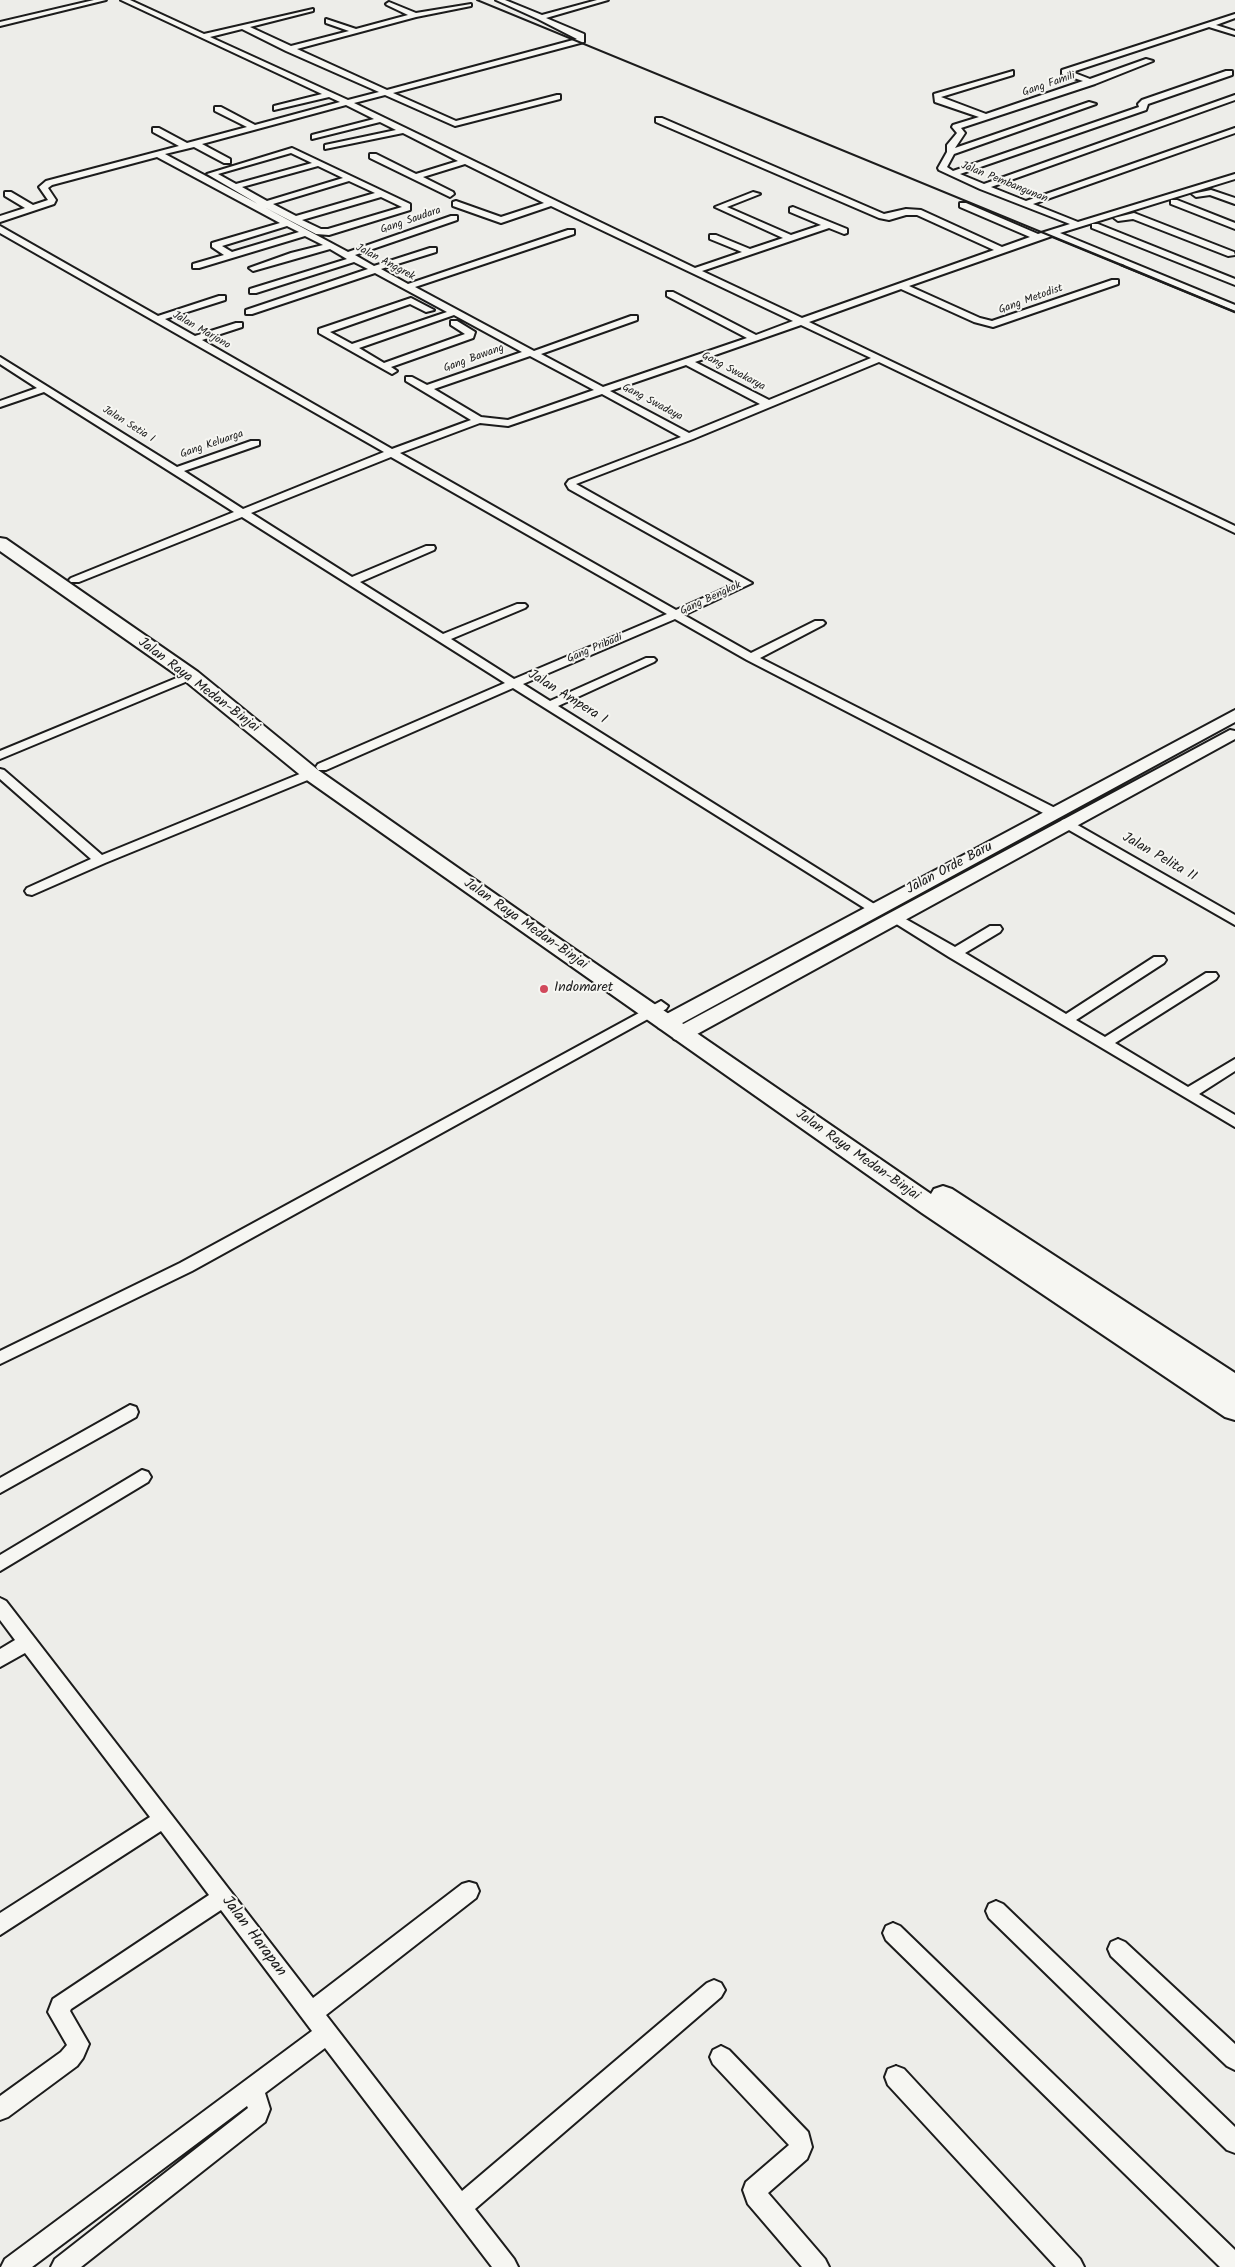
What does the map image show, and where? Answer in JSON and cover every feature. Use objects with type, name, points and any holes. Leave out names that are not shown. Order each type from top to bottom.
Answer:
[{"type":"highway","name":"Jalan Raya Medan-Binjai","points":[[0,528],[246,704],[316,770]]},
{"type":"highway","name":"Jalan Raya Medan-Binjai","points":[[0,543],[191,676],[316,770],[671,1020],[931,1207],[1235,1409]]},
{"type":"highway","name":"Jalan Raya Medan-Binjai","points":[[671,1020],[1113,1305],[1235,1387]]},
{"type":"main road","name":"Jalan Orde Baru","points":[[671,1020],[874,910],[1060,818],[1165,761],[1235,716]]},
{"type":"main road","name":"Jalan Orde Baru","points":[[1165,761],[1235,732]]},
{"type":"main road","name":"Jalan Orde Baru","points":[[671,1020],[895,917],[1060,818]]},
{"type":"street","points":[[0,24],[103,0]]},
{"type":"street","points":[[124,0],[347,103],[465,162],[879,358],[1235,530]]},
{"type":"street","points":[[0,219],[52,202],[43,187],[49,184],[580,40],[581,36],[578,34],[499,0]]},
{"type":"street","points":[[541,17],[605,0]]},
{"type":"street","points":[[389,4],[414,16]]},
{"type":"street","points":[[289,49],[414,16],[469,5]]},
{"type":"street","points":[[202,37],[311,10]]},
{"type":"street","points":[[1092,82],[1065,72],[1235,16]]},
{"type":"street","points":[[329,21],[356,31]]},
{"type":"street","points":[[1210,25],[1235,33]]},
{"type":"street","points":[[243,27],[455,124],[557,97]]},
{"type":"street","name":"Gang Famili","points":[[956,127],[1149,62]]},
{"type":"street","points":[[987,117],[938,100],[937,96],[1010,73]]},
{"type":"street","points":[[952,174],[1144,108],[1142,104],[1145,102],[1230,73]]},
{"type":"street","points":[[277,108],[329,95]]},
{"type":"street","points":[[983,187],[1235,97]]},
{"type":"street","points":[[951,152],[1092,104]]},
{"type":"street","points":[[218,109],[255,128]]},
{"type":"street","points":[[316,137],[380,120]]},
{"type":"street","points":[[659,120],[882,216],[889,217],[906,212],[918,212],[1002,250]]},
{"type":"street","name":"Jalan Pembangunan","points":[[956,127],[961,133],[952,145],[951,152],[942,168],[983,187],[1076,224]]},
{"type":"street","points":[[156,130],[228,160]]},
{"type":"street","points":[[328,147],[402,130]]},
{"type":"street","points":[[1025,204],[1235,130]]},
{"type":"street","points":[[291,221],[324,232],[407,208],[407,206],[382,194],[351,178],[320,163],[291,150],[211,174],[260,205],[351,178]]},
{"type":"street","name":"Jalan Anggrek","points":[[158,154],[291,221],[306,233],[602,391]]},
{"type":"street","points":[[373,156],[450,194]]},
{"type":"street","points":[[415,177],[465,162]]},
{"type":"street","points":[[234,187],[320,163]]},
{"type":"street","points":[[409,379],[479,420],[508,423],[756,338],[900,285],[1076,224],[1235,176]]},
{"type":"street","points":[[1235,201],[1206,192],[1174,202],[1235,226]]},
{"type":"street","points":[[8,194],[32,209]]},
{"type":"street","points":[[230,255],[215,245],[382,194]]},
{"type":"street","points":[[756,194],[719,207],[791,238]]},
{"type":"street","points":[[456,204],[501,220],[551,203]]},
{"type":"street","points":[[963,205],[1038,237]]},
{"type":"street","points":[[792,210],[844,231]]},
{"type":"street","points":[[1233,253],[1132,215],[1095,226],[1235,282]]},
{"type":"street","name":"Gang Saudara","points":[[253,291],[454,218]]},
{"type":"street","points":[[253,268],[328,245],[384,224]]},
{"type":"street","points":[[695,271],[828,225]]},
{"type":"street","name":"Jalan Marjono","points":[[0,229],[751,658]]},
{"type":"street","points":[[407,287],[571,232]]},
{"type":"street","points":[[196,266],[306,233]]},
{"type":"street","points":[[1053,233],[1235,308]]},
{"type":"street","points":[[713,237],[749,252]]},
{"type":"street","points":[[249,312],[433,250]]},
{"type":"street","points":[[1197,268],[1233,253]]},
{"type":"street","name":"Gang Metodist","points":[[900,285],[977,320],[993,324],[1115,282]]},
{"type":"street","points":[[670,294],[756,338]]},
{"type":"street","points":[[157,319],[222,298]]},
{"type":"street","points":[[384,366],[470,336],[470,332],[411,301],[322,330],[395,373]]},
{"type":"street","points":[[351,348],[454,312]]},
{"type":"street","name":"Gang Bawang","points":[[426,389],[634,318]]},
{"type":"street","points":[[193,340],[239,325]]},
{"type":"street","points":[[689,437],[879,358]]},
{"type":"street","name":"Jalan Setia I","points":[[0,360],[244,512]]},
{"type":"street","name":"Gang Swakarya","points":[[686,361],[768,404]]},
{"type":"street","points":[[0,404],[46,388]]},
{"type":"street","name":"Gang Swadaya","points":[[602,391],[689,437]]},
{"type":"street","points":[[75,580],[391,453],[479,420]]},
{"type":"street","name":"Gang Bengkok","points":[[676,615],[746,583],[573,488],[571,484],[689,437]]},
{"type":"street","name":"Gang Keluarga","points":[[177,470],[255,443]]},
{"type":"street","name":"Jalan Ampera I","points":[[244,512],[874,910]]},
{"type":"street","points":[[352,580],[430,548]]},
{"type":"street","points":[[444,638],[521,606]]},
{"type":"street","name":"Gang Pribadi","points":[[32,891],[100,860],[316,770],[514,683],[676,615]]},
{"type":"street","points":[[751,658],[819,623]]},
{"type":"street","name":"Jalan Pelita II","points":[[751,658],[1060,818],[1235,921]]},
{"type":"street","points":[[550,705],[650,660]]},
{"type":"street","points":[[0,755],[191,676]]},
{"type":"street","points":[[0,773],[100,860]]},
{"type":"street","points":[[895,917],[1235,1122]]},
{"type":"street","points":[[954,954],[995,929]]},
{"type":"street","points":[[1065,1021],[1159,960]]},
{"type":"street","points":[[1104,1044],[1212,976]]},
{"type":"street","points":[[0,1358],[186,1267],[671,1020]]},
{"type":"street","points":[[1188,1094],[1235,1064]]},
{"type":"street","points":[[0,1486],[130,1412]]},
{"type":"street","points":[[0,1564],[142,1477]]},
{"type":"street","name":"Jalan Harapan","points":[[0,1606],[506,2267]]},
{"type":"street","points":[[0,1659],[27,1642]]},
{"type":"street","points":[[0,1925],[163,1819]]},
{"type":"street","points":[[311,2013],[469,1891]]},
{"type":"street","points":[[0,2109],[69,2059],[75,2051],[78,2044],[59,2012],[60,2006],[64,2002],[223,1898]]},
{"type":"street","points":[[996,1911],[1235,2142]]},
{"type":"street","points":[[893,1933],[1235,2266]]},
{"type":"street","points":[[1118,1948],[1235,2059]]},
{"type":"street","points":[[460,2207],[577,2105],[714,1990]]},
{"type":"street","points":[[13,2267],[327,2033]]},
{"type":"street","points":[[720,2057],[800,2140],[801,2147],[799,2151],[754,2190],[756,2196],[817,2267]]},
{"type":"street","points":[[896,2077],[1072,2267]]},
{"type":"street","points":[[64,2267],[257,2114],[259,2109],[252,2088]]},
{"type":"railway","points":[[477,0],[1124,266]]},
{"type":"railway","points":[[1121,265],[1235,312]]},
{"type":"place","name":"Indomaret","points":[[544,989]]}]
